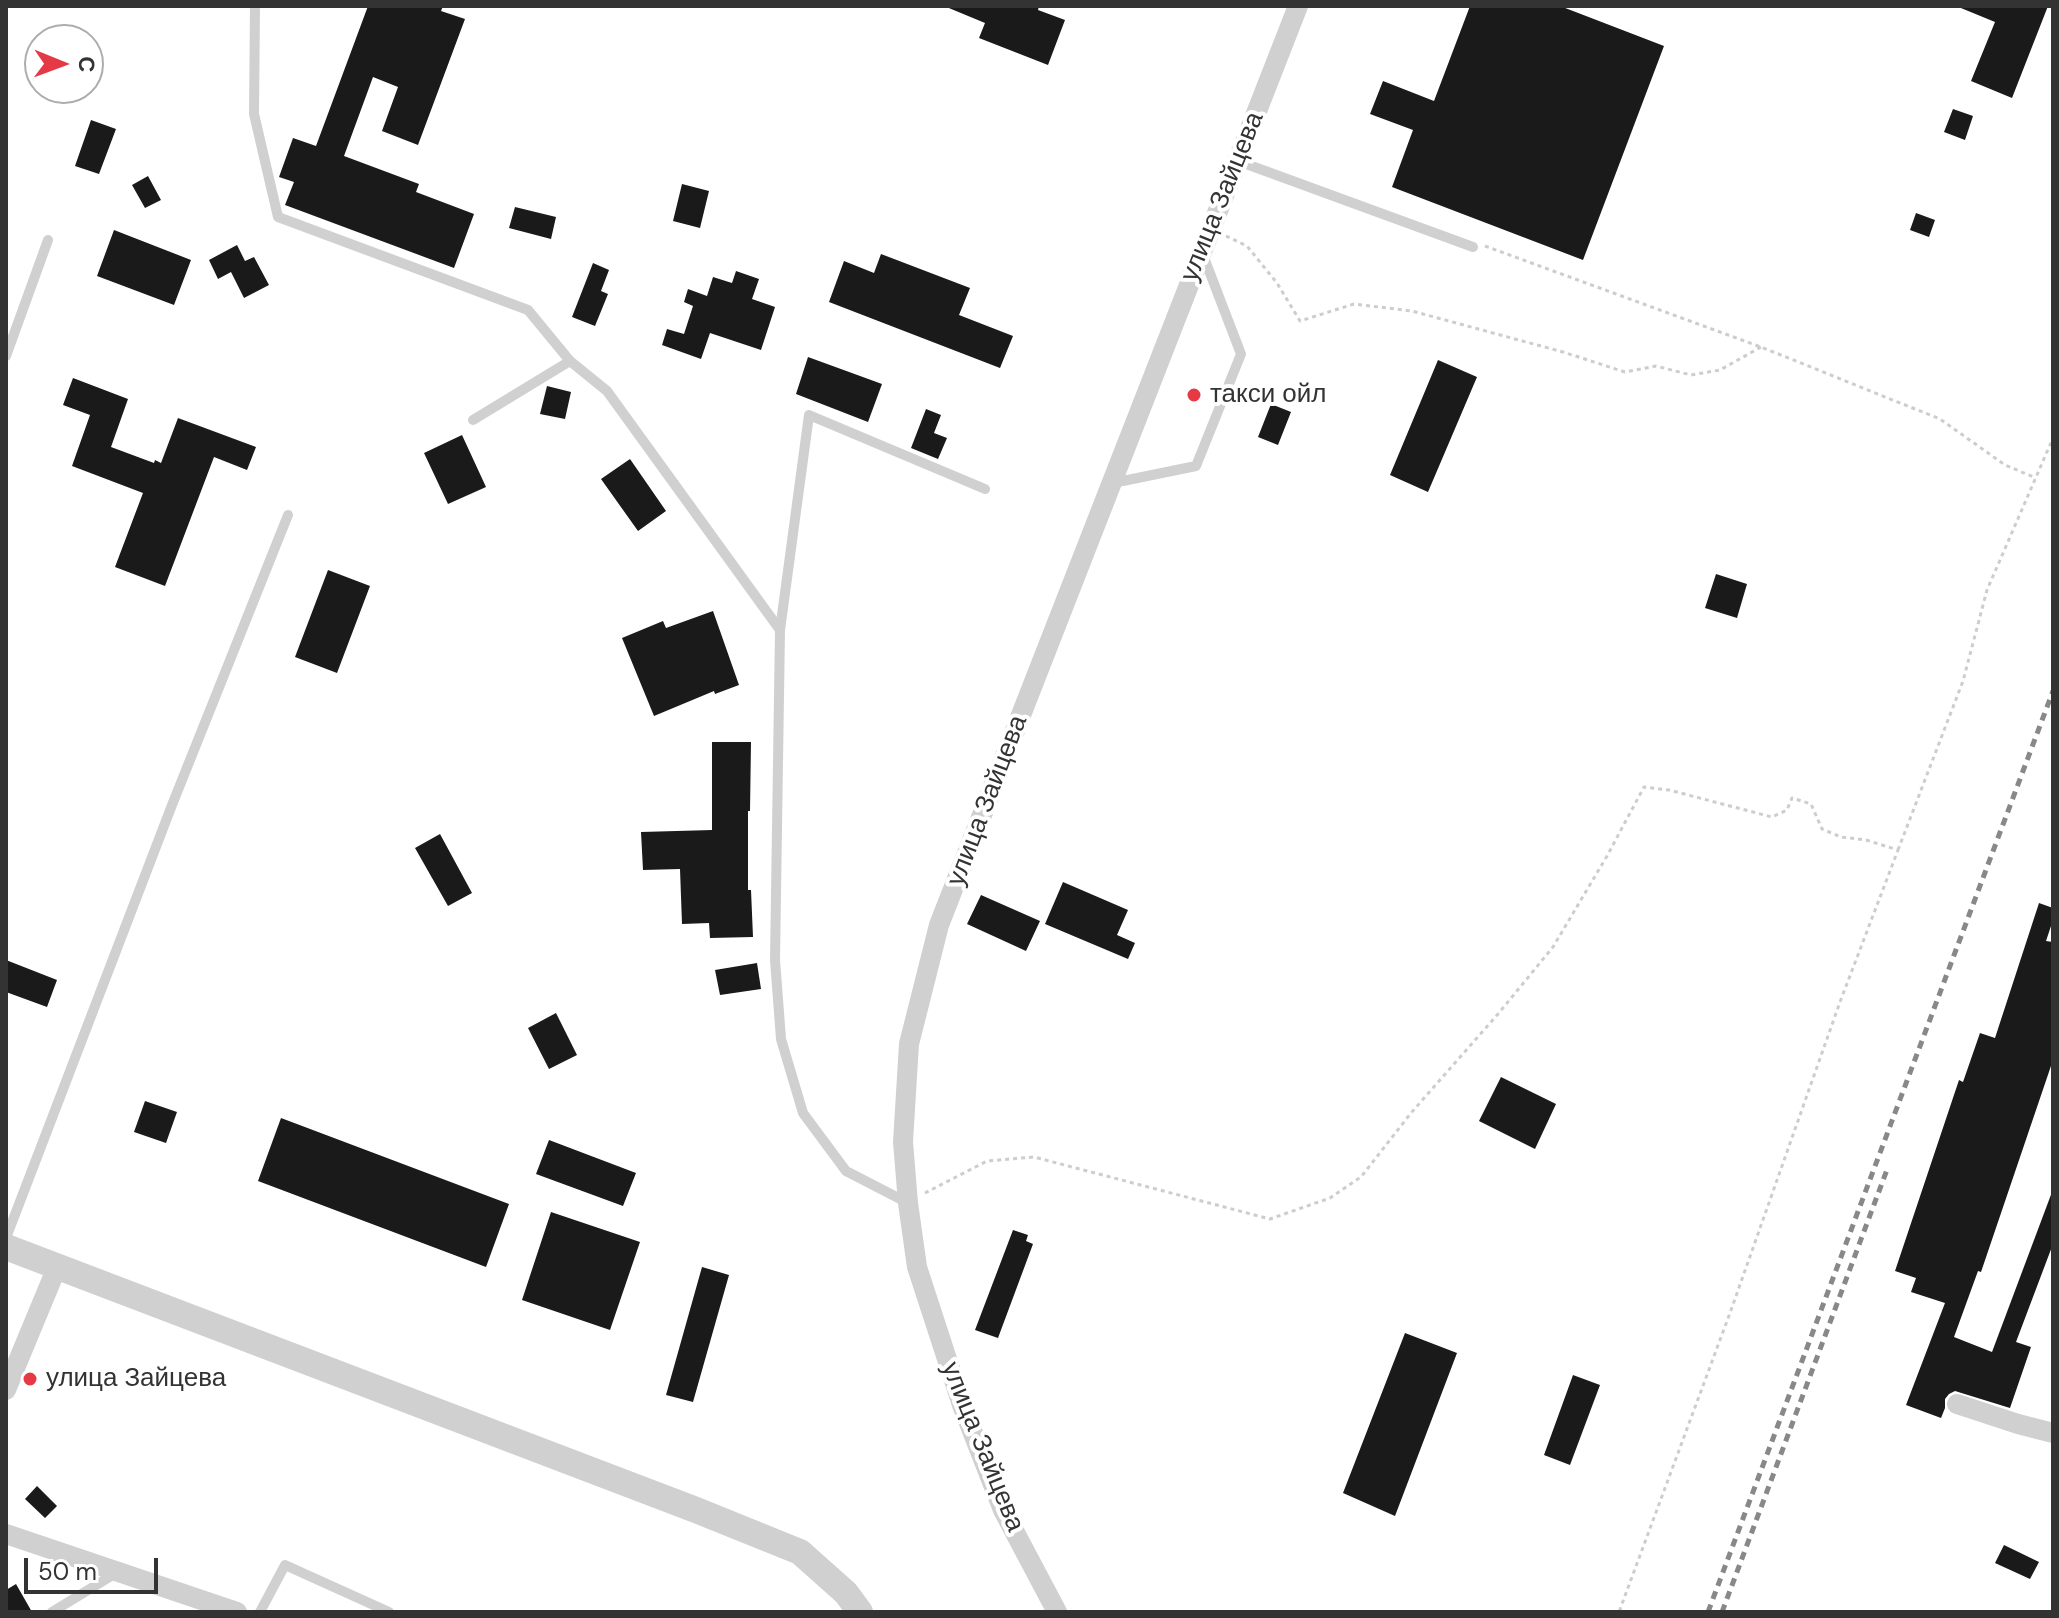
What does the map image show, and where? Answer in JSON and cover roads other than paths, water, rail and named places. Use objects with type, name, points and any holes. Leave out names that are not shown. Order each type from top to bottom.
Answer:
[{"type":"street","name":"улица Зайцева","points":[[1057,1612],[1003,1510],[962,1405],[917,1267],[903,1142],[909,1044],[939,925],[1298,6]]},
{"type":"street","points":[[6,1247],[800,1552],[846,1593],[860,1612]]},
{"type":"street","points":[[6,1390],[57,1267]]},
{"type":"street","points":[[1957,1404],[2053,1433]]},
{"type":"street","points":[[6,1534],[237,1612]]},
{"type":"lane","points":[[255,6],[254,114],[278,217],[528,310],[570,361],[607,391],[780,630]]},
{"type":"lane","points":[[1238,161],[1473,247]]},
{"type":"lane","points":[[6,356],[48,240]]},
{"type":"lane","points":[[1111,483],[1196,466],[1241,354],[1201,251]]},
{"type":"lane","points":[[473,420],[570,361]]},
{"type":"lane","points":[[908,1203],[846,1171],[803,1113],[781,1039],[775,960],[780,630],[809,415],[985,489]]},
{"type":"lane","points":[[6,1238],[172,805],[288,515]]},
{"type":"lane","points":[[260,1612],[285,1565],[389,1612]]},
{"type":"lane","points":[[52,1612],[118,1572]]},
{"type":"railway","points":[[1708,1612],[2053,691]]},
{"type":"railway","points":[[1722,1612],[1888,1167]]},
{"type":"place","name":"такси ойл","points":[[1194,395]]},
{"type":"place","name":"улица Зайцева","points":[[30,1379]]}]
